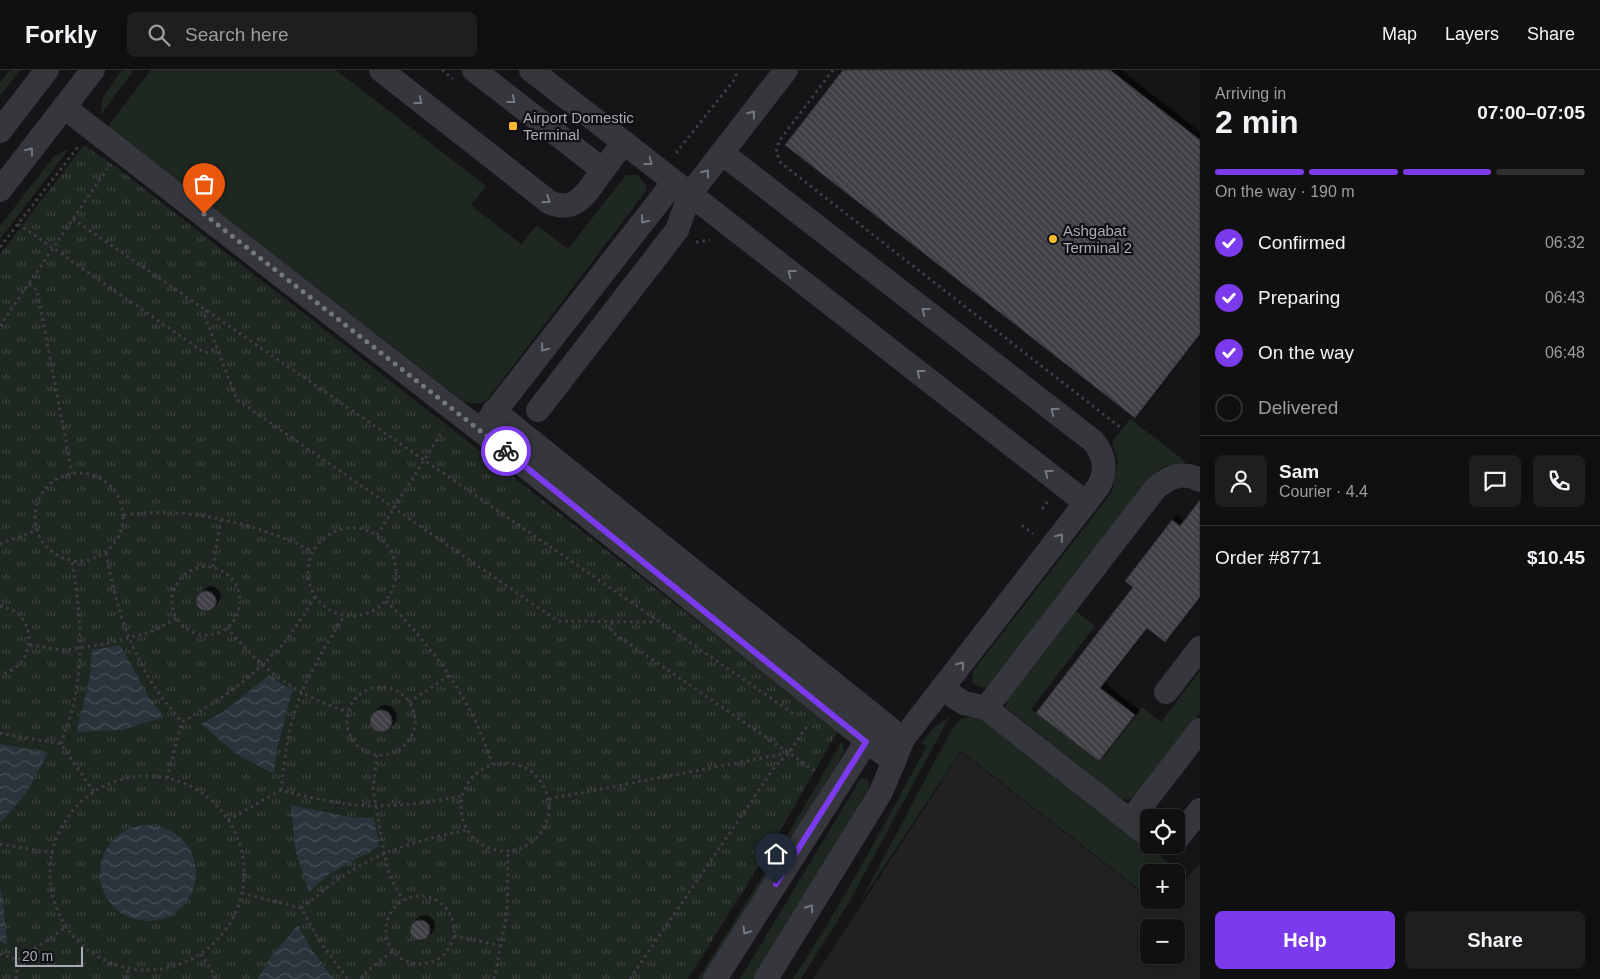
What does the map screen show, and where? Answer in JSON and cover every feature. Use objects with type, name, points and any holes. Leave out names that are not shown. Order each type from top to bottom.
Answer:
[{"type":"street","points":[[0,131],[47,70]]},
{"type":"street","points":[[0,190],[93,70]]},
{"type":"street","points":[[381,70],[549,202],[564,207],[580,200],[624,142]]},
{"type":"street","points":[[474,70],[603,170]]},
{"type":"street","points":[[531,70],[1086,502]]},
{"type":"street","points":[[480,430],[682,188],[722,152],[778,73]]},
{"type":"street","points":[[64,107],[480,430],[866,742],[894,762]]},
{"type":"street","points":[[722,152],[1093,441],[1102,454],[1104,468],[1100,483],[1086,502],[903,739],[881,792],[766,979]]},
{"type":"street","points":[[538,410],[677,230],[682,188]]},
{"type":"street","points":[[494,412],[903,739]]},
{"type":"street","points":[[986,708],[1155,489],[1169,478],[1177,476],[1184,475],[1200,480]]},
{"type":"street","points":[[1166,692],[1200,648]]},
{"type":"street","points":[[942,689],[964,704],[986,708],[1140,829]]},
{"type":"street","points":[[1130,821],[1200,730]]},
{"type":"street","points":[[715,979],[866,742]]},
{"type":"street","points":[[1185,829],[1200,810]]},
{"type":"path","points":[[671,153],[677,152],[735,79],[737,70]]},
{"type":"path","points":[[833,70],[779,141],[776,152],[781,163],[1121,428]]},
{"type":"path","points":[[0,248],[82,143]]},
{"type":"path","points":[[0,326],[110,165]]},
{"type":"path","points":[[73,218],[809,724]]},
{"type":"path","points":[[18,224],[205,352],[217,348]]},
{"type":"path","points":[[29,284],[37,290],[72,473]]},
{"type":"path","points":[[207,310],[204,314],[237,400],[558,621],[651,622],[655,618]]},
{"type":"path","points":[[377,535],[446,426]]},
{"type":"path","points":[[72,473],[90,474],[107,482],[119,497],[124,515],[121,533],[117,541],[106,553],[87,562],[72,561],[52,553],[45,546],[36,530],[35,511],[42,494],[55,480],[72,473]]},
{"type":"path","points":[[124,515],[153,512],[188,514],[222,520],[257,528],[312,551]]},
{"type":"path","points":[[212,567],[222,520]]},
{"type":"path","points":[[1022,525],[1035,535],[1029,542]]},
{"type":"path","points":[[359,528],[377,535],[389,548],[396,566],[394,584],[386,601],[372,612],[363,616],[344,616],[327,610],[315,597],[308,579],[312,551],[324,537],[341,529],[359,528]]},
{"type":"path","points":[[0,544],[36,530]]},
{"type":"path","points":[[106,553],[116,602],[128,638],[156,689],[182,722]]},
{"type":"path","points":[[62,744],[73,705],[79,673],[81,647],[80,609],[72,561]]},
{"type":"path","points":[[212,567],[230,576],[239,593],[239,612],[228,628],[219,632],[200,634],[191,631],[177,618],[172,599],[178,581],[194,569],[212,567]]},
{"type":"path","points":[[167,778],[182,722],[217,702],[244,683],[263,666],[288,637],[315,597]]},
{"type":"path","points":[[386,601],[430,648],[450,675],[469,707],[484,739],[492,764]]},
{"type":"path","points":[[0,606],[14,611],[22,618],[30,635],[30,645],[22,662],[15,669],[0,674]]},
{"type":"path","points":[[281,790],[286,748],[293,717],[302,692],[318,657],[344,616]]},
{"type":"path","points":[[30,645],[62,650],[105,644],[151,632],[177,618]]},
{"type":"path","points":[[612,622],[612,631],[818,773]]},
{"type":"path","points":[[228,628],[248,653],[263,666],[320,704],[348,712]]},
{"type":"path","points":[[409,702],[450,675]]},
{"type":"path","points":[[376,688],[394,690],[409,702],[415,721],[410,739],[396,752],[377,755],[367,753],[353,741],[348,732],[348,712],[358,696],[376,688]]},
{"type":"path","points":[[630,979],[774,768],[789,753],[812,719]]},
{"type":"path","points":[[0,733],[62,744],[94,792]]},
{"type":"path","points":[[549,799],[789,753]]},
{"type":"path","points":[[377,755],[373,788],[384,854],[389,875],[403,900]]},
{"type":"path","points":[[511,763],[528,769],[542,782],[549,799],[548,818],[540,834],[526,846],[508,852],[490,849],[482,845],[467,830],[461,815],[462,796],[469,780],[492,764],[511,763]]},
{"type":"path","points":[[813,781],[823,764]]},
{"type":"path","points":[[142,776],[167,778],[191,786],[212,800],[228,820],[239,842],[243,859],[242,893],[234,916],[220,938],[201,954],[178,965],[161,969],[128,968],[104,960],[83,946],[66,927],[56,904],[51,879],[52,853],[61,830],[70,815],[94,792],[116,781],[142,776]]},
{"type":"path","points":[[228,820],[281,790],[318,801],[350,806],[376,807],[414,805],[462,796]]},
{"type":"path","points":[[302,908],[334,882],[361,865],[384,854],[421,840],[467,830]]},
{"type":"path","points":[[0,844],[52,853]]},
{"type":"path","points":[[494,979],[507,914],[508,852]]},
{"type":"path","points":[[242,893],[302,908],[320,942],[348,979]]},
{"type":"path","points":[[422,896],[440,903],[452,918],[454,936],[444,954],[427,964],[408,962],[393,951],[388,943],[386,923],[390,914],[403,900],[422,896]]},
{"type":"path","points":[[16,979],[18,960],[66,927]]},
{"type":"path","points":[[454,936],[502,946]]},
{"type":"path","points":[[361,979],[367,971],[393,951]]},
{"type":"path","points":[[0,954],[18,960]]},
{"type":"path","points":[[201,954],[217,979]]},
{"type":"path","points":[[126,979],[128,968]]},
{"type":"shaded area","points":[[961,752],[1140,891],[1140,909],[1185,909],[1185,881],[1200,862],[1200,979],[813,979]]},
{"type":"green space","points":[[10,70],[20,70],[0,96],[0,83]]},
{"type":"green space","points":[[122,70],[134,70],[101,114],[102,99]]},
{"type":"green space","points":[[151,70],[336,70],[486,186],[471,205],[521,244],[537,225],[568,249],[626,175],[638,175],[646,185],[646,191],[488,399],[479,403],[466,402],[111,129],[109,126],[111,122]]},
{"type":"green space","points":[[84,145],[119,169],[838,731],[773,843],[688,979],[0,979],[0,254]]},
{"type":"green space","points":[[69,149],[0,239],[0,226],[54,156]]},
{"type":"green space","points":[[1130,419],[1185,461],[1182,465],[1166,466],[1157,471],[991,685],[986,688],[976,686],[972,682],[973,671],[1112,492],[1118,462],[1112,442]]},
{"type":"green space","points":[[1076,611],[1095,626],[1031,709],[1099,762],[1142,707],[1161,722],[1200,671],[1200,713],[1136,796],[1127,800],[1120,799],[1006,707],[1007,700]]},
{"type":"green space","points":[[950,716],[848,904],[801,979],[793,979],[846,893],[895,805],[927,746],[922,743],[933,728]]},
{"type":"green space","points":[[969,716],[986,721],[1140,840],[1140,854],[1158,854],[1171,864],[1140,864],[1140,890],[961,751],[859,904],[952,729],[961,719]]},
{"type":"green space","points":[[842,741],[844,752],[788,849],[707,979],[698,979],[782,845]]},
{"type":"green space","points":[[861,778],[868,780],[869,787],[811,889],[755,979],[740,979]]},
{"type":"water","points":[[120,645],[148,696],[164,717],[121,730],[77,732],[90,675],[92,650]]},
{"type":"water","points":[[269,675],[292,691],[277,748],[274,774],[235,753],[201,724],[223,712]]},
{"type":"water","points":[[0,744],[48,752],[27,792],[0,823]]},
{"type":"water","points":[[291,805],[349,817],[374,818],[379,846],[328,875],[309,892],[295,849]]},
{"type":"water","points":[[148,825],[166,828],[182,839],[193,855],[196,873],[193,891],[182,907],[166,918],[148,921],[130,918],[114,907],[103,891],[100,873],[103,855],[114,839],[130,828]]},
{"type":"water","points":[[0,888],[3,900],[7,944],[0,942]]},
{"type":"water","points":[[298,925],[310,947],[333,979],[258,979],[269,959]]},
{"type":"building","name":"Ashgabat Terminal 2","points":[[843,70],[1110,70],[1200,140],[1200,334],[1135,418],[785,145]]},
{"type":"building","points":[[1200,500],[1200,597],[1165,642],[1147,628],[1100,688],[1135,715],[1099,761],[1036,713],[1133,587],[1125,581],[1172,520],[1180,526]]},
{"type":"building","points":[[202,591],[210,591],[216,597],[216,605],[210,611],[202,611],[196,605],[196,597]]},
{"type":"building","points":[[381,710],[391,717],[392,721],[385,731],[381,732],[371,725],[370,721],[377,711]]},
{"type":"building","points":[[416,920],[424,920],[430,926],[430,934],[424,940],[416,940],[410,934],[410,926]]},
{"type":"way so far","points":[[204,214],[506,451]]},
{"type":"place","name":"Airport Domestic Terminal","points":[[513,126]]},
{"type":"place","name":"Ashgabat Terminal 2","points":[[1053,239]]},
{"type":"route","points":[[506,451],[866,742],[776,884]]}]
